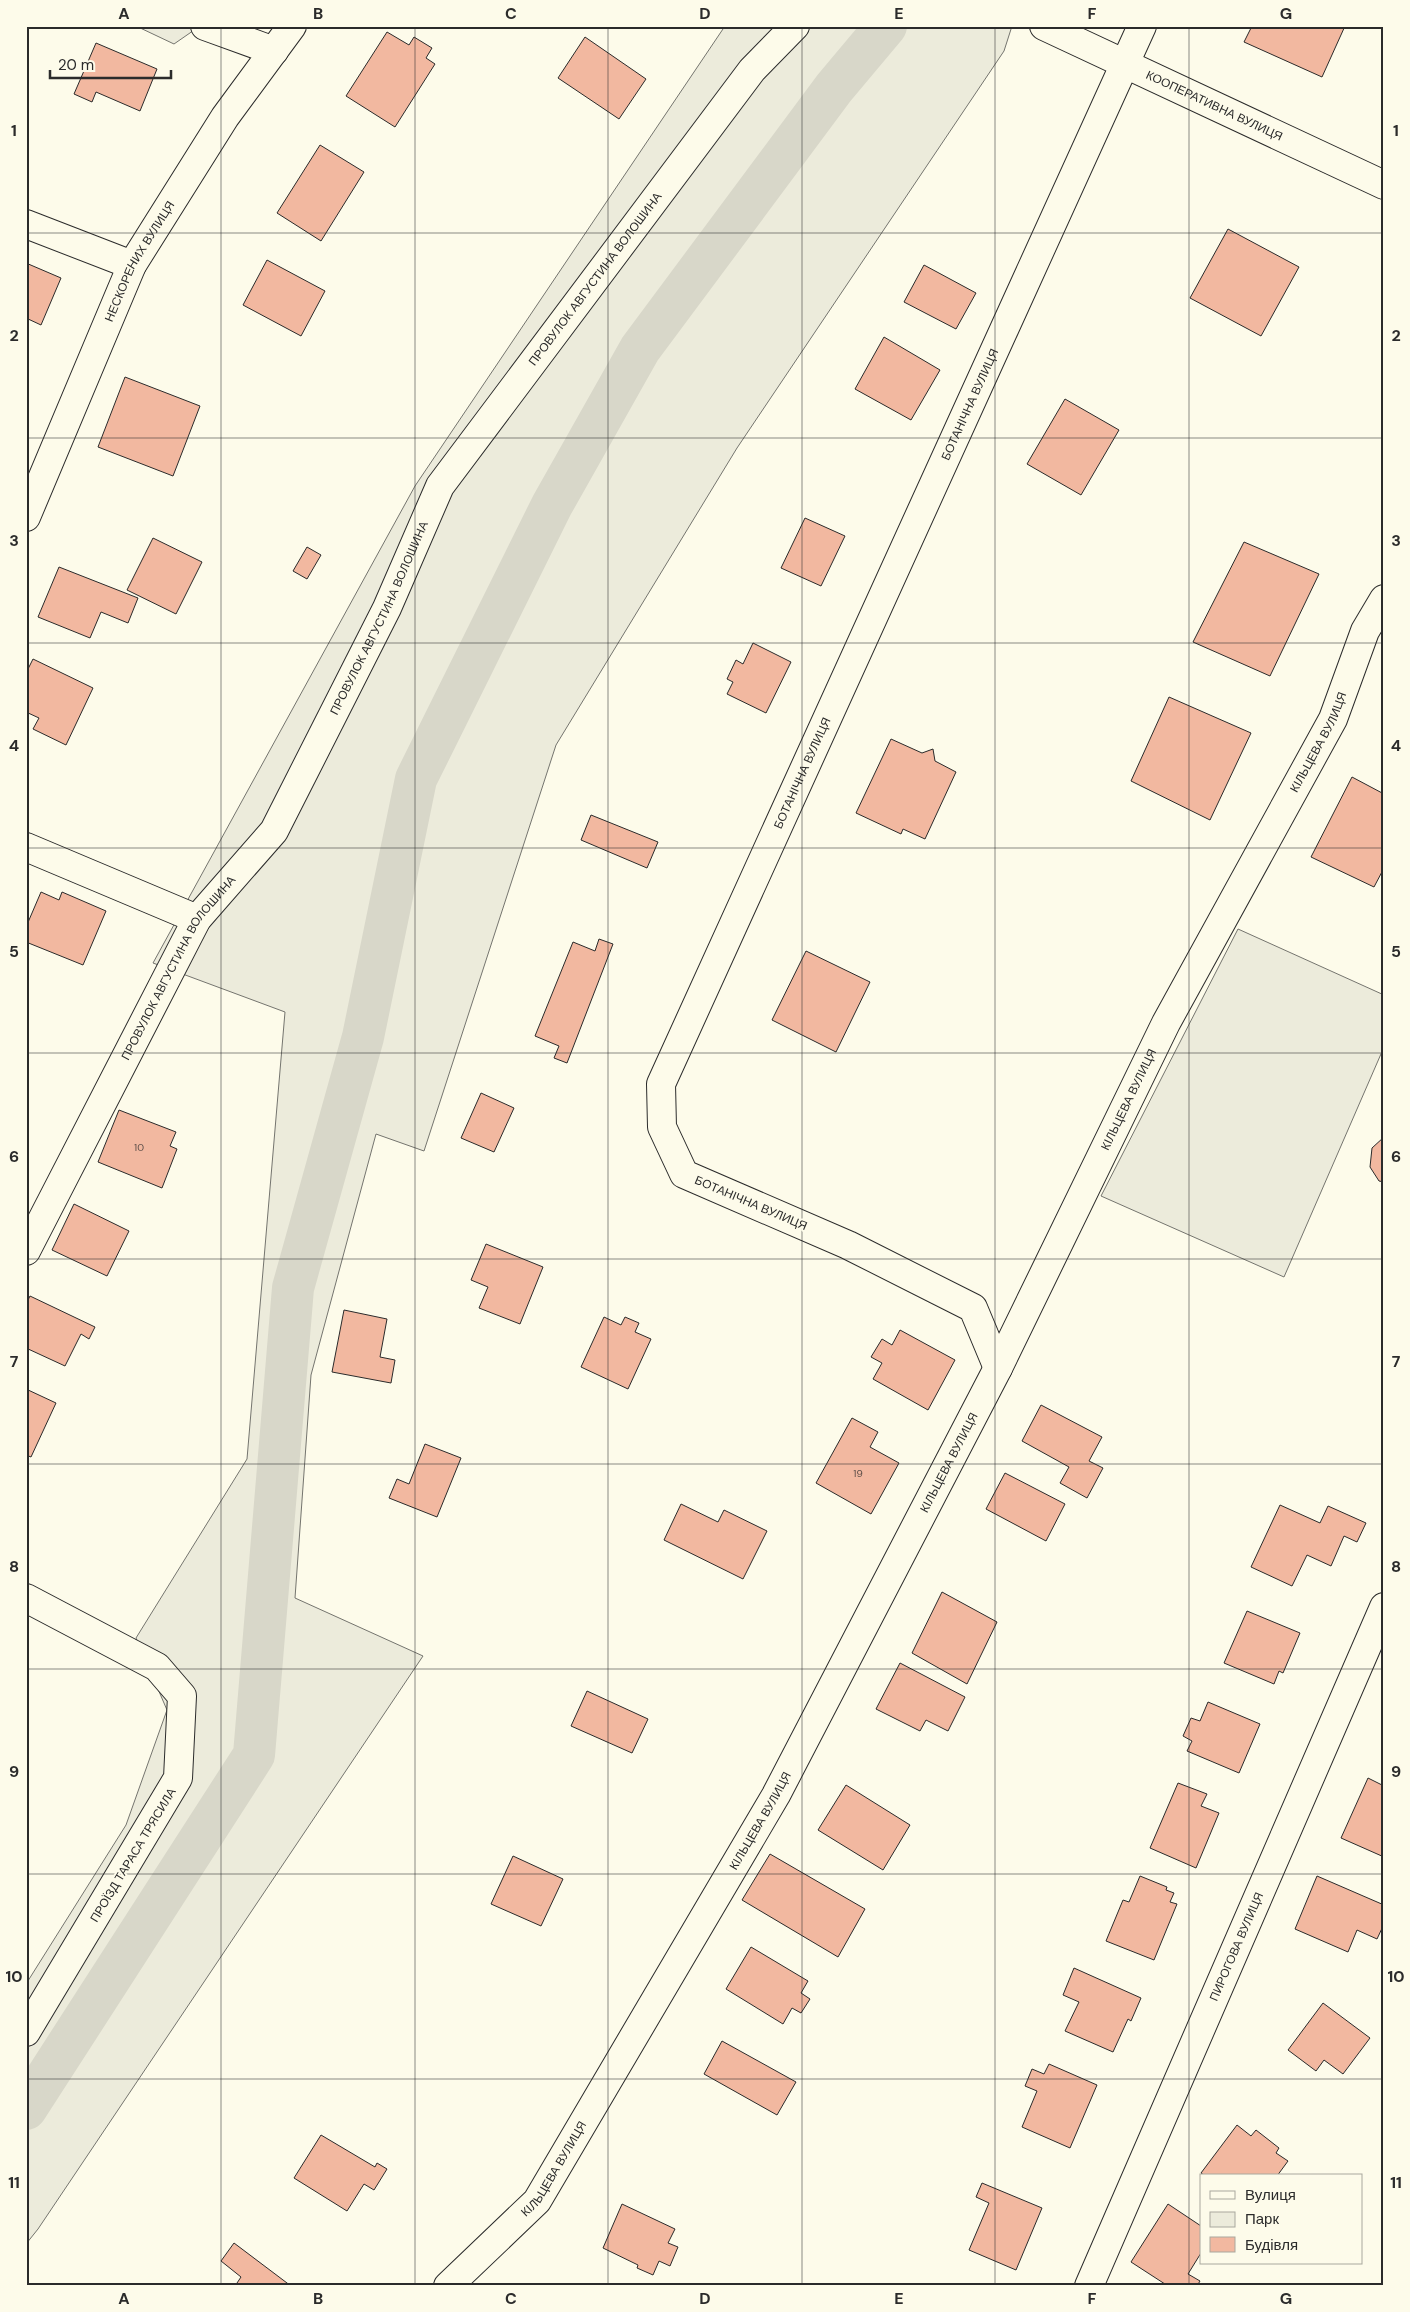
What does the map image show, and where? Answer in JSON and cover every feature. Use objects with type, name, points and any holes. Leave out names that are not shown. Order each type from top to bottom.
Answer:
[{"type":"street","points":[[205,26],[274,51]]},
{"type":"street","name":"НЕСКОРЕНИХ ВУЛИЦЯ","points":[[26,518],[132,265],[225,117],[292,26]]},
{"type":"street","name":"ПРОВУЛОК АВГУСТИНА ВОЛОШИНА","points":[[26,1251],[197,920],[274,831],[387,608],[440,486],[752,70],[795,26]]},
{"type":"street","name":"КООПЕРАТИВНА ВУЛИЦЯ","points":[[1044,26],[1124,65],[1384,184]]},
{"type":"street","name":"БОТАНІЧНА ВУЛИЦЯ","points":[[998,1368],[973,1308],[848,1245],[684,1174],[662,1127],[661,1084],[1142,26]]},
{"type":"street","points":[[26,224],[132,265]]},
{"type":"street","name":"КІЛЬЦЕВА ВУЛИЦЯ","points":[[448,2286],[537,2201],[776,1795],[998,1368],[1166,1023],[1333,719],[1365,631],[1384,598]]},
{"type":"street","points":[[26,847],[197,920]]},
{"type":"street","name":"ПРОЇЗД ТАРАСА ТРЯСИЛА","points":[[26,1598],[156,1667],[182,1696],[178,1778],[26,2032]]},
{"type":"street","name":"ПИРОГОВА ВУЛИЦЯ","points":[[1089,2286],[1384,1607]]},
{"type":"green space","points":[[136,26],[200,26],[174,44]]},
{"type":"green space","points":[[725,26],[1012,26],[1004,51],[737,448],[556,745],[424,1151],[376,1134],[311,1375],[295,1598],[423,1656],[38,2229],[26,2244],[26,1984],[126,1825],[167,1710],[136,1638],[247,1459],[285,1012],[153,963],[415,486]]},
{"type":"green space","points":[[1238,929],[1384,995],[1384,1047],[1284,1277],[1101,1196]]},
{"type":"building","points":[[1252,26],[1345,26],[1322,77],[1244,42]]},
{"type":"building","points":[[387,32],[409,45],[414,37],[432,48],[426,58],[435,64],[395,127],[346,96]]},
{"type":"building","points":[[585,37],[646,79],[619,119],[558,78]]},
{"type":"building","points":[[96,43],[157,69],[140,111],[96,92],[92,102],[74,94]]},
{"type":"building","points":[[320,145],[364,172],[321,241],[277,213]]},
{"type":"building","points":[[1228,229],[1299,267],[1261,336],[1190,298]]},
{"type":"building","points":[[267,260],[325,291],[301,336],[243,305]]},
{"type":"building","points":[[26,263],[61,278],[41,325],[26,318]]},
{"type":"building","points":[[924,265],[976,293],[956,329],[904,302]]},
{"type":"building","points":[[884,337],[940,370],[911,420],[855,389]]},
{"type":"building","points":[[125,377],[200,406],[173,476],[98,447]]},
{"type":"building","points":[[1065,399],[1119,430],[1081,495],[1027,464]]},
{"type":"building","points":[[805,518],[845,536],[821,586],[781,568]]},
{"type":"building","points":[[153,538],[202,562],[176,614],[127,590]]},
{"type":"building","points":[[1244,542],[1319,574],[1270,676],[1193,642]]},
{"type":"building","points":[[307,547],[321,555],[307,579],[293,571]]},
{"type":"building","points":[[59,567],[138,598],[128,623],[101,612],[90,638],[38,617]]},
{"type":"building","points":[[753,643],[791,662],[766,713],[727,694],[733,682],[727,679],[736,660],[743,664]]},
{"type":"building","points":[[33,659],[93,688],[66,745],[33,729],[39,718],[26,712],[26,673]]},
{"type":"building","points":[[1169,697],[1251,733],[1210,820],[1131,781]]},
{"type":"building","points":[[891,739],[922,753],[933,749],[935,761],[956,772],[925,839],[903,829],[901,834],[856,813]]},
{"type":"building","points":[[1352,777],[1384,794],[1384,868],[1374,887],[1311,857]]},
{"type":"building","points":[[591,815],[658,842],[647,868],[581,840]]},
{"type":"building","points":[[41,892],[59,900],[62,892],[106,911],[83,965],[26,942],[26,927]]},
{"type":"building","points":[[599,939],[613,944],[567,1063],[554,1058],[559,1046],[535,1036],[573,942],[595,951]]},
{"type":"building","points":[[806,951],[870,982],[836,1052],[772,1020]]},
{"type":"building","points":[[481,1093],[514,1108],[494,1152],[461,1138]]},
{"type":"building","points":[[119,1110],[176,1132],[170,1146],[177,1149],[162,1188],[98,1162]]},
{"type":"building","points":[[1384,1137],[1384,1182],[1379,1181],[1370,1167],[1372,1148]]},
{"type":"building","points":[[74,1204],[129,1231],[107,1276],[52,1250]]},
{"type":"building","points":[[486,1244],[543,1267],[520,1324],[479,1308],[488,1287],[471,1280]]},
{"type":"building","points":[[30,1296],[95,1327],[89,1339],[81,1334],[65,1366],[26,1348],[26,1304]]},
{"type":"building","points":[[344,1310],[387,1319],[380,1357],[395,1360],[391,1383],[332,1372]]},
{"type":"building","points":[[604,1317],[621,1325],[625,1317],[639,1323],[635,1332],[651,1339],[628,1389],[581,1367]]},
{"type":"building","points":[[900,1330],[955,1360],[928,1410],[873,1379],[882,1363],[871,1357],[882,1339],[892,1345]]},
{"type":"building","points":[[26,1389],[56,1403],[31,1457],[26,1455]]},
{"type":"building","points":[[1041,1405],[1102,1437],[1089,1461],[1103,1468],[1087,1498],[1060,1483],[1069,1467],[1022,1441]]},
{"type":"building","points":[[852,1418],[878,1432],[870,1447],[899,1463],[871,1514],[816,1483]]},
{"type":"building","points":[[425,1444],[461,1458],[437,1517],[389,1498],[397,1479],[409,1484]]},
{"type":"building","points":[[1005,1473],[1065,1504],[1046,1541],[986,1509]]},
{"type":"building","points":[[681,1504],[718,1522],[724,1510],[767,1531],[743,1579],[664,1540]]},
{"type":"building","points":[[1280,1505],[1320,1523],[1328,1506],[1366,1523],[1357,1542],[1344,1536],[1331,1566],[1307,1555],[1292,1586],[1251,1567]]},
{"type":"building","points":[[942,1592],[997,1622],[967,1684],[912,1653]]},
{"type":"building","points":[[1247,1611],[1300,1633],[1283,1673],[1279,1671],[1274,1684],[1224,1663]]},
{"type":"building","points":[[900,1663],[965,1697],[948,1731],[926,1720],[920,1731],[876,1709]]},
{"type":"building","points":[[587,1691],[648,1719],[632,1753],[571,1726]]},
{"type":"building","points":[[1208,1702],[1260,1724],[1239,1773],[1187,1751],[1192,1741],[1183,1736],[1191,1718],[1200,1721]]},
{"type":"building","points":[[1368,1778],[1384,1786],[1384,1857],[1341,1838]]},
{"type":"building","points":[[1178,1783],[1207,1794],[1201,1806],[1219,1813],[1196,1868],[1150,1848]]},
{"type":"building","points":[[846,1785],[910,1825],[883,1870],[818,1830]]},
{"type":"building","points":[[770,1854],[865,1909],[838,1957],[742,1900]]},
{"type":"building","points":[[513,1856],[563,1879],[541,1926],[491,1904]]},
{"type":"building","points":[[1140,1876],[1167,1887],[1166,1890],[1174,1893],[1170,1902],[1177,1904],[1154,1960],[1106,1941],[1123,1900],[1129,1902]]},
{"type":"building","points":[[1317,1876],[1384,1905],[1384,1924],[1377,1939],[1357,1930],[1348,1952],[1295,1929]]},
{"type":"building","points":[[751,1947],[808,1981],[801,1993],[810,1999],[801,2013],[792,2008],[783,2024],[726,1989]]},
{"type":"building","points":[[1074,1968],[1141,1998],[1131,2021],[1128,2019],[1113,2052],[1065,2031],[1079,2002],[1063,1995]]},
{"type":"building","points":[[1323,2003],[1370,2038],[1343,2074],[1324,2060],[1316,2071],[1288,2050]]},
{"type":"building","points":[[722,2041],[796,2082],[777,2115],[704,2074]]},
{"type":"building","points":[[1049,2064],[1097,2085],[1070,2148],[1022,2127],[1037,2091],[1025,2086],[1032,2069],[1044,2074]]},
{"type":"building","points":[[1237,2125],[1251,2136],[1256,2130],[1279,2148],[1276,2153],[1288,2161],[1278,2174],[1201,2173]]},
{"type":"building","points":[[321,2135],[375,2167],[377,2163],[387,2169],[374,2190],[364,2184],[347,2211],[294,2178]]},
{"type":"building","points":[[982,2183],[1042,2208],[1016,2270],[969,2250],[989,2203],[976,2197]]},
{"type":"building","points":[[622,2204],[675,2229],[668,2243],[678,2247],[670,2266],[659,2261],[653,2275],[637,2268],[638,2265],[603,2248]]},
{"type":"building","points":[[1168,2204],[1200,2225],[1200,2255],[1188,2274],[1200,2281],[1197,2286],[1168,2286],[1131,2262]]},
{"type":"building","points":[[234,2243],[291,2286],[235,2286],[241,2277],[221,2261]]},
{"type":"waterway","points":[[26,2109],[254,1755],[293,1288],[363,1037],[416,779],[552,505],[640,349],[834,88],[886,26]]}]
